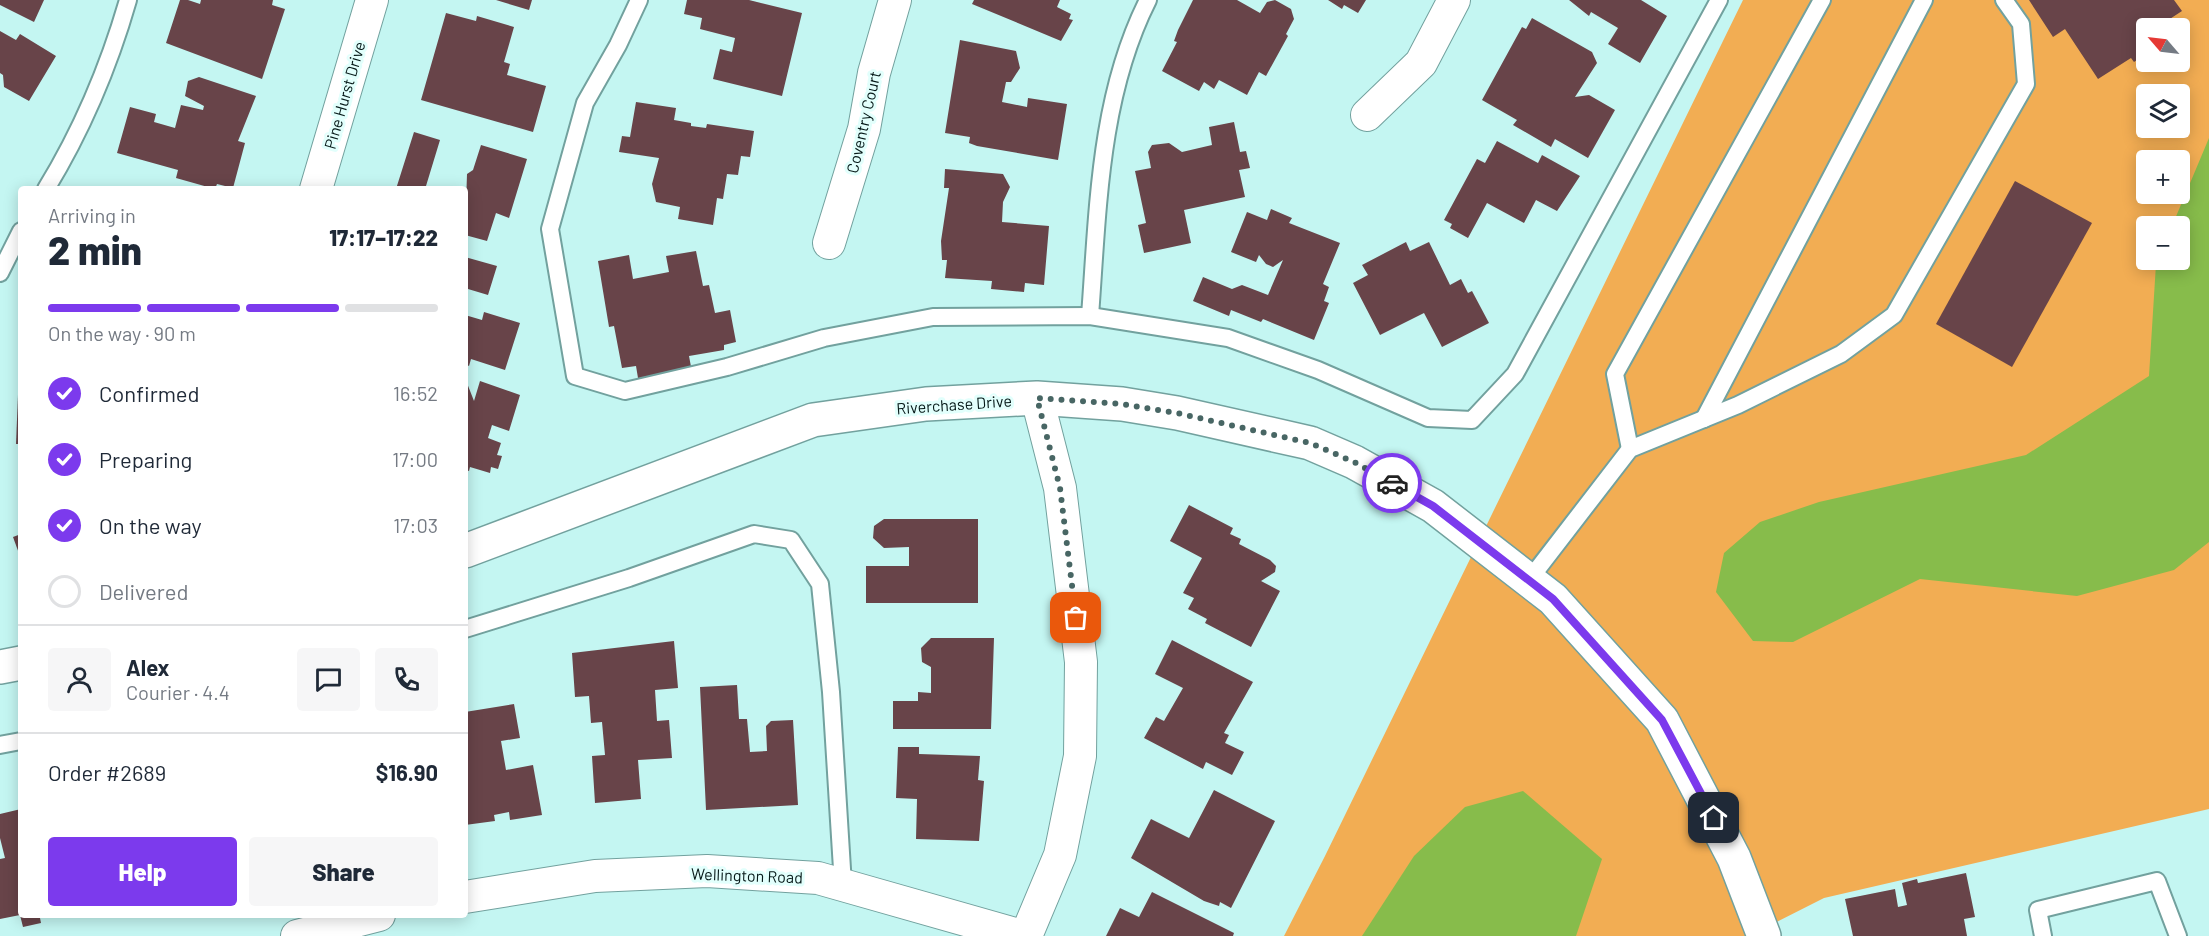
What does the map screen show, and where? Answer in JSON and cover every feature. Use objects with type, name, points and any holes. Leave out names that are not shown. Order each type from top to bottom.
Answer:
[{"type":"street","name":"Pine Hurst Drive","points":[[317,186],[372,0]]},
{"type":"street","name":"Coventry Court","points":[[830,243],[864,129],[874,73],[895,0]]},
{"type":"street","points":[[1367,115],[1421,63],[1454,0]]},
{"type":"street","points":[[1024,936],[1060,855],[1080,756],[1081,662],[1060,488],[1037,398]]},
{"type":"street","name":"Riverchase Drive","points":[[468,550],[813,420],[926,404],[1037,398],[1122,404],[1310,443],[1354,462],[1433,506],[1553,599],[1662,720],[1734,858],[1764,936]]},
{"type":"street","points":[[0,667],[18,664]]},
{"type":"street","name":"Wellington Road","points":[[468,897],[595,876],[707,871],[818,878],[1024,936]]},
{"type":"street","points":[[297,936],[367,918]]},
{"type":"lane","points":[[48,186],[65,158],[91,104],[117,39],[128,0]]},
{"type":"lane","points":[[639,0],[618,45],[585,103],[550,229],[575,376],[625,391],[728,367],[824,338],[933,317],[1090,316],[1228,338],[1318,370],[1428,418],[1472,420],[1515,374],[1719,0]]},
{"type":"lane","points":[[1090,316],[1101,175],[1116,80],[1148,0]]},
{"type":"lane","points":[[1630,449],[1615,374],[1822,0]]},
{"type":"lane","points":[[1704,418],[1924,0]]},
{"type":"lane","points":[[1529,580],[1630,449],[1737,405],[1841,354],[1894,315],[2026,84],[2020,24],[2004,0]]},
{"type":"lane","points":[[0,273],[18,237]]},
{"type":"lane","points":[[468,628],[629,578],[754,534],[791,540],[820,584],[831,692],[843,885]]},
{"type":"lane","points":[[0,745],[18,742]]},
{"type":"lane","points":[[2043,936],[2038,910],[2157,881],[2178,936]]},
{"type":"shaded area","points":[[1743,0],[2209,0],[2209,809],[1824,898],[1749,936],[1284,936]]},
{"type":"shaded area","points":[[2209,138],[2209,542],[2174,570],[2077,596],[1920,579],[1793,642],[1753,641],[1716,592],[1724,553],[1760,522],[1819,502],[2026,455],[2149,376],[2156,270],[2190,270],[2190,216],[2176,216],[2181,204],[2190,204],[2190,183]]},
{"type":"shaded area","points":[[1523,791],[1602,859],[1576,936],[1362,936],[1414,856],[1465,807]]},
{"type":"building","points":[[0,0],[44,0],[34,22],[0,5]]},
{"type":"building","points":[[180,0],[200,4],[201,0],[273,0],[272,5],[285,9],[262,79],[166,43]]},
{"type":"building","points":[[496,0],[532,0],[529,10]]},
{"type":"building","points":[[687,0],[749,0],[802,13],[782,96],[713,79],[720,49],[732,52],[735,38],[700,29],[702,18],[684,14]]},
{"type":"building","points":[[974,0],[1060,0],[1057,7],[1071,14],[1069,19],[1073,20],[1061,41],[972,4]]},
{"type":"building","points":[[1193,0],[1237,0],[1260,13],[1267,2],[1275,0],[1291,9],[1294,19],[1286,34],[1288,36],[1266,76],[1259,72],[1247,95],[1219,80],[1214,89],[1204,82],[1199,91],[1162,71],[1177,42],[1174,41],[1178,30]]},
{"type":"building","points":[[1328,0],[1366,0],[1358,13],[1344,5],[1342,9]]},
{"type":"building","points":[[1569,0],[1641,0],[1667,16],[1640,63],[1608,44],[1618,28],[1591,12],[1589,16]]},
{"type":"building","points":[[2029,0],[2174,0],[2182,11],[2171,18],[2136,18],[2136,61],[2134,62],[2131,58],[2098,79],[2065,29],[2053,37]]},
{"type":"building","points":[[446,13],[476,21],[477,16],[514,27],[504,62],[510,64],[507,75],[546,86],[533,132],[421,100]]},
{"type":"building","points":[[1532,18],[1592,52],[1597,63],[1575,97],[1589,95],[1615,110],[1588,158],[1555,139],[1551,147],[1513,125],[1517,120],[1482,100],[1522,27],[1526,29]]},
{"type":"building","points":[[0,31],[16,40],[20,34],[56,56],[29,101],[4,87],[3,75],[0,73]]},
{"type":"building","points":[[960,40],[1016,51],[1020,68],[1011,82],[1006,82],[1002,102],[1027,107],[1028,98],[1067,104],[1058,160],[977,146],[969,143],[970,137],[945,133]]},
{"type":"building","points":[[199,77],[256,96],[238,141],[245,143],[234,186],[217,184],[216,186],[204,186],[176,178],[178,170],[117,153],[130,107],[156,114],[154,122],[175,128],[181,105],[203,110],[204,106],[185,96],[188,81]]},
{"type":"building","points":[[636,102],[676,108],[674,120],[691,123],[691,126],[706,128],[707,124],[754,131],[750,157],[741,156],[738,175],[727,174],[723,199],[717,198],[713,225],[678,219],[680,207],[656,202],[652,184],[659,158],[619,152],[622,136],[630,137]]},
{"type":"building","points":[[1234,122],[1240,152],[1246,151],[1250,168],[1239,170],[1245,197],[1184,210],[1191,243],[1144,253],[1138,225],[1146,223],[1135,171],[1151,168],[1148,152],[1152,145],[1169,143],[1182,152],[1212,145],[1209,127]]},
{"type":"building","points":[[414,132],[440,140],[426,186],[397,186]]},
{"type":"building","points":[[1497,141],[1538,163],[1542,155],[1580,176],[1557,211],[1536,200],[1524,223],[1487,203],[1468,238],[1450,228],[1452,224],[1444,220],[1477,159],[1485,163]]},
{"type":"building","points":[[481,145],[527,159],[509,218],[496,213],[487,241],[468,236],[467,174],[473,170]]},
{"type":"building","points":[[945,169],[1003,174],[1010,187],[1003,202],[1002,222],[1049,226],[1044,285],[1025,283],[1024,292],[991,289],[992,281],[945,278],[947,260],[942,260],[941,241],[949,188],[944,188]]},
{"type":"building","points":[[2015,181],[2092,223],[2012,367],[1936,324]]},
{"type":"building","points":[[1271,209],[1292,218],[1289,223],[1340,243],[1323,284],[1329,287],[1324,301],[1329,303],[1314,340],[1263,319],[1261,322],[1231,310],[1229,316],[1193,301],[1203,277],[1232,289],[1242,285],[1268,295],[1283,260],[1273,267],[1266,264],[1259,255],[1256,262],[1231,252],[1247,212],[1267,220]]},
{"type":"building","points":[[1406,242],[1410,251],[1429,242],[1450,285],[1461,279],[1468,293],[1472,291],[1489,323],[1442,347],[1424,313],[1380,335],[1353,283],[1368,275],[1362,265]]},
{"type":"building","points":[[696,251],[703,286],[709,285],[715,313],[730,310],[736,342],[724,345],[724,350],[689,356],[692,372],[639,384],[636,366],[622,368],[614,326],[609,327],[598,261],[629,255],[633,279],[669,272],[666,256]]},
{"type":"building","points":[[468,258],[497,266],[488,295],[468,289]]},
{"type":"building","points":[[484,312],[520,323],[505,370],[471,359],[468,366],[468,316],[482,320]]},
{"type":"building","points":[[480,381],[520,395],[509,431],[492,425],[488,438],[501,443],[497,455],[502,456],[498,469],[491,467],[490,473],[470,467],[469,471],[468,386],[474,401]]},
{"type":"building","points":[[18,395],[18,444],[16,444]]},
{"type":"building","points":[[1189,505],[1233,528],[1230,534],[1241,539],[1239,544],[1270,560],[1276,566],[1275,572],[1261,581],[1280,591],[1251,647],[1205,623],[1207,619],[1188,609],[1194,598],[1183,593],[1202,558],[1170,541]]},
{"type":"building","points":[[884,519],[978,519],[978,603],[866,603],[866,566],[909,566],[909,547],[884,548],[873,538],[874,526]]},
{"type":"building","points":[[18,535],[18,551],[13,537]]},
{"type":"building","points":[[931,638],[994,638],[991,729],[893,729],[893,701],[918,701],[918,692],[931,693],[931,667],[922,662],[921,648]]},
{"type":"building","points":[[1172,640],[1253,682],[1224,733],[1229,735],[1225,743],[1244,752],[1232,775],[1206,762],[1203,769],[1144,738],[1156,717],[1164,721],[1183,688],[1155,674]]},
{"type":"building","points":[[674,641],[678,688],[655,690],[657,721],[669,720],[672,758],[638,760],[641,799],[595,803],[592,756],[605,755],[602,722],[591,723],[589,696],[575,697],[572,653]]},
{"type":"building","points":[[737,685],[739,719],[747,719],[750,752],[767,751],[766,726],[771,721],[793,720],[798,805],[706,810],[700,687]]},
{"type":"building","points":[[514,704],[520,738],[501,741],[506,770],[533,765],[542,815],[510,820],[509,812],[494,815],[495,821],[468,825],[468,712]]},
{"type":"building","points":[[898,747],[919,747],[919,754],[980,756],[978,780],[984,781],[979,841],[916,839],[917,799],[896,798]]},
{"type":"building","points":[[1214,790],[1275,821],[1231,908],[1220,902],[1219,906],[1204,901],[1131,858],[1151,819],[1189,838]]},
{"type":"building","points":[[18,810],[18,915],[0,919],[0,859],[5,858],[0,838],[0,814]]},
{"type":"building","points":[[1966,873],[1975,917],[1964,919],[1967,936],[1853,936],[1845,899],[1895,889],[1898,907],[1907,905],[1902,883],[1917,879],[1918,883]]},
{"type":"building","points":[[1152,892],[1234,933],[1233,936],[1106,936],[1120,908],[1139,917]]},
{"type":"building","points":[[21,918],[40,918],[41,923],[23,927]]},
{"type":"way so far","points":[[1076,618],[1060,488],[1037,398],[1122,404],[1177,413],[1310,443],[1354,462],[1392,483]]},
{"type":"route","points":[[1392,483],[1433,506],[1553,599],[1662,720],[1714,818]]}]
